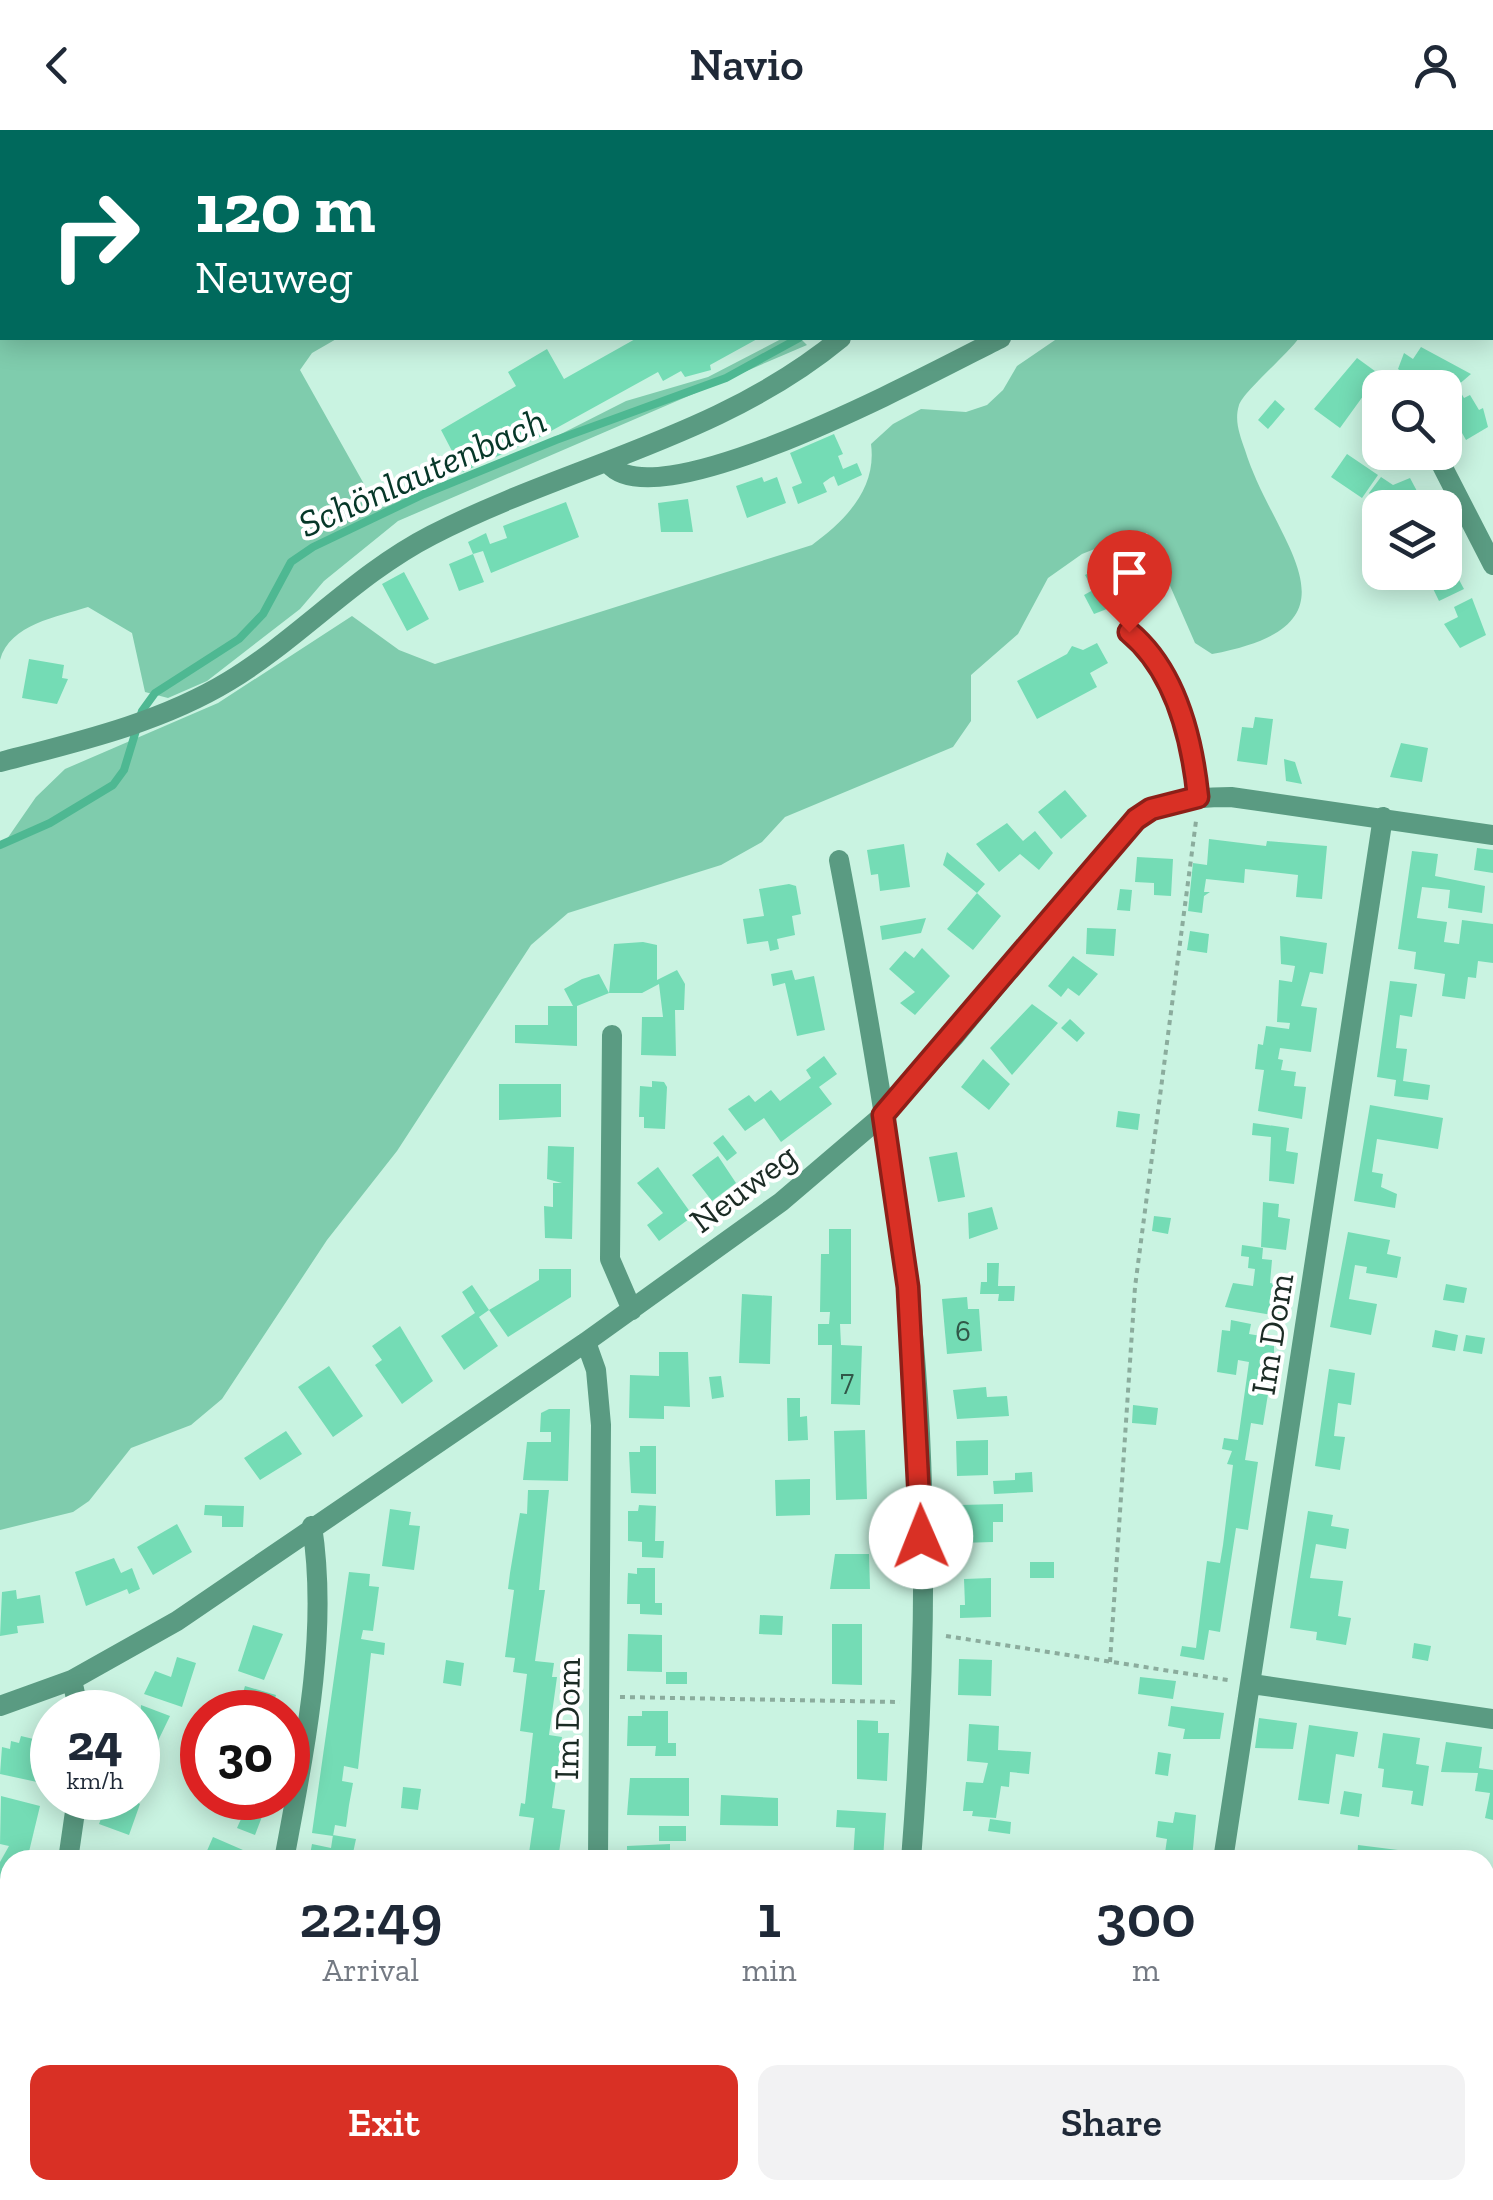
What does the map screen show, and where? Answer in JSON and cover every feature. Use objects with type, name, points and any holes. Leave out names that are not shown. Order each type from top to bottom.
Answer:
[{"type":"street","points":[[0,762],[187,704],[264,657],[339,594],[427,538],[503,502],[609,464],[766,391],[838,340]]},
{"type":"street","points":[[609,464],[622,476],[650,480],[754,452],[865,406],[997,340]]},
{"type":"street","points":[[1443,470],[1493,564]]},
{"type":"street","points":[[1129,632],[1148,648],[1163,670],[1187,734],[1198,797]]},
{"type":"street","name":"Neuweg","points":[[0,1706],[72,1680],[177,1620],[586,1342],[781,1202],[883,1115],[1136,819],[1151,809],[1198,797],[1383,817],[1493,835]]},
{"type":"street","name":"Im Dom","points":[[1226,1850],[1383,817]]},
{"type":"street","points":[[839,860],[883,1115],[915,1365],[922,1633],[913,1850]]},
{"type":"street","points":[[612,1035],[609,1244],[614,1277],[632,1310]]},
{"type":"street","name":"Im Dom","points":[[586,1342],[596,1370],[601,1410],[598,1850]]},
{"type":"street","points":[[285,1850],[316,1640],[319,1583],[312,1526]]},
{"type":"street","points":[[72,1680],[74,1690]]},
{"type":"street","points":[[1252,1684],[1493,1720]]},
{"type":"street","points":[[69,1850],[74,1820]]},
{"type":"path","points":[[1110,1662],[1136,1287],[1198,797]]},
{"type":"path","points":[[922,1633],[1252,1684]]},
{"type":"path","points":[[600,1696],[920,1702]]},
{"type":"green space","points":[[0,340],[335,340],[312,353],[300,370],[378,509],[553,438],[626,401],[708,377],[779,340],[802,340],[807,345],[398,521],[324,581],[300,609],[207,681],[168,698],[145,692],[132,633],[88,607],[24,630],[5,648],[0,660]]},
{"type":"green space","points":[[1055,340],[1297,340],[1243,399],[1237,417],[1259,485],[1300,576],[1301,601],[1289,623],[1261,640],[1212,654],[1195,643],[1147,533],[1135,533],[1082,554],[1048,578],[1018,634],[971,675],[971,721],[953,747],[785,817],[762,842],[721,865],[568,913],[531,945],[397,1151],[327,1240],[222,1399],[191,1425],[131,1448],[89,1501],[73,1512],[0,1530],[0,849],[36,797],[65,769],[218,703],[352,616],[399,650],[435,664],[812,545],[856,502],[869,475],[871,444],[893,424],[921,409],[966,412],[987,405],[1003,390],[1017,366]]},
{"type":"building","points":[[633,340],[755,340],[710,365],[711,370],[685,377],[681,371],[663,381],[658,372],[542,436],[463,472],[441,430],[516,386],[508,372],[547,349],[564,379]]},
{"type":"building","points":[[1421,347],[1471,374],[1462,382],[1462,370],[1398,369],[1404,353],[1413,359]]},
{"type":"building","points":[[1357,358],[1374,370],[1362,370],[1362,398],[1340,428],[1314,409]]},
{"type":"building","points":[[1462,395],[1464,398],[1470,395],[1479,410],[1483,408],[1488,427],[1466,440],[1462,433]]},
{"type":"building","points":[[1275,400],[1285,409],[1268,429],[1258,420]]},
{"type":"building","points":[[834,434],[843,454],[838,456],[843,469],[857,463],[862,475],[838,486],[834,476],[823,483],[827,492],[798,504],[792,487],[802,483],[790,453]]},
{"type":"building","points":[[1347,454],[1362,464],[1362,470],[1378,475],[1368,490],[1362,490],[1362,498],[1331,477]]},
{"type":"building","points":[[762,477],[764,482],[777,477],[786,503],[747,518],[736,486]]},
{"type":"building","points":[[1381,477],[1393,485],[1410,478],[1416,490],[1371,490]]},
{"type":"building","points":[[688,499],[693,532],[661,532],[658,503]]},
{"type":"building","points":[[566,502],[579,537],[491,573],[483,551],[473,554],[468,542],[486,533],[490,544],[507,538],[503,526]]},
{"type":"building","points":[[473,554],[484,582],[459,591],[449,564]]},
{"type":"building","points":[[1134,555],[1145,575],[1138,579],[1143,589],[1130,600],[1094,614],[1084,595],[1093,590],[1085,575],[1100,567],[1103,571]]},
{"type":"building","points":[[404,572],[429,619],[407,631],[382,584]]},
{"type":"building","points":[[1434,590],[1462,590],[1439,601]]},
{"type":"building","points":[[1472,598],[1486,635],[1460,648],[1444,624],[1458,617],[1454,607]]},
{"type":"building","points":[[1097,643],[1108,663],[1090,673],[1097,687],[1037,719],[1017,681],[1067,654],[1072,646],[1083,650]]},
{"type":"building","points":[[29,659],[64,665],[62,678],[68,679],[57,704],[22,698]]},
{"type":"building","points":[[1255,717],[1273,719],[1267,765],[1237,761],[1242,727],[1253,728]]},
{"type":"building","points":[[1401,743],[1428,748],[1422,782],[1390,777]]},
{"type":"building","points":[[1284,759],[1295,762],[1302,784],[1286,781]]},
{"type":"building","points":[[1065,790],[1087,816],[1061,839],[1038,812]]},
{"type":"building","points":[[1007,823],[1023,841],[1035,831],[1053,853],[1039,870],[1020,854],[999,872],[976,844]]},
{"type":"building","points":[[1209,839],[1266,846],[1267,841],[1327,846],[1322,899],[1296,897],[1298,875],[1245,869],[1244,883],[1206,879],[1204,892],[1210,892],[1204,896],[1202,913],[1188,911],[1193,863],[1207,865]]},
{"type":"building","points":[[904,844],[910,887],[880,891],[878,874],[871,875],[867,850]]},
{"type":"building","points":[[1477,848],[1493,850],[1493,873],[1474,870]]},
{"type":"building","points":[[1412,851],[1438,854],[1435,876],[1485,886],[1482,913],[1448,908],[1450,890],[1422,887],[1417,918],[1447,922],[1444,942],[1459,944],[1462,920],[1493,924],[1493,963],[1478,961],[1476,978],[1468,977],[1465,999],[1442,996],[1445,974],[1414,969],[1416,952],[1398,949]]},
{"type":"building","points":[[947,852],[985,884],[977,893],[943,865]]},
{"type":"building","points":[[1137,857],[1173,859],[1171,896],[1154,895],[1154,883],[1135,882]]},
{"type":"building","points":[[796,886],[801,914],[792,916],[795,935],[777,939],[779,949],[770,951],[768,941],[747,944],[743,919],[764,916],[759,889]]},
{"type":"building","points":[[1120,889],[1132,890],[1130,911],[1117,910]]},
{"type":"building","points":[[977,893],[1001,916],[973,950],[947,929]]},
{"type":"building","points":[[926,918],[921,933],[882,940],[880,926]]},
{"type":"building","points":[[1087,928],[1116,929],[1114,956],[1086,954]]},
{"type":"building","points":[[1190,931],[1209,934],[1207,953],[1187,950]]},
{"type":"building","points":[[1280,936],[1327,943],[1323,974],[1310,972],[1301,1006],[1317,1008],[1311,1052],[1280,1048],[1278,1059],[1283,1060],[1281,1070],[1296,1072],[1294,1086],[1306,1087],[1302,1119],[1258,1111],[1264,1070],[1255,1069],[1258,1044],[1263,1045],[1266,1026],[1289,1029],[1290,1023],[1277,1022],[1279,980],[1292,982],[1295,966],[1281,964]]},
{"type":"building","points":[[614,944],[657,945],[657,980],[677,970],[685,984],[684,1010],[675,1010],[676,1056],[641,1055],[642,1017],[663,1017],[659,984],[642,993],[609,993]]},
{"type":"building","points":[[922,948],[950,976],[915,1015],[900,1003],[915,992],[889,969],[905,951],[914,958]]},
{"type":"building","points":[[1073,956],[1098,974],[1079,996],[1068,988],[1061,997],[1048,986]]},
{"type":"building","points":[[792,970],[795,980],[814,976],[825,1030],[797,1036],[785,983],[773,986],[771,974]]},
{"type":"building","points":[[599,974],[609,993],[577,1006],[577,1046],[515,1043],[515,1025],[548,1025],[548,1006],[573,1006],[564,989],[582,979]]},
{"type":"building","points":[[1390,981],[1417,984],[1412,1017],[1400,1015],[1396,1048],[1407,1049],[1403,1081],[1430,1085],[1428,1100],[1394,1096],[1396,1080],[1377,1077]]},
{"type":"building","points":[[1032,1004],[1058,1023],[1012,1075],[990,1048]]},
{"type":"building","points":[[1070,1019],[1085,1033],[1077,1042],[1061,1028]]},
{"type":"building","points":[[824,1056],[837,1074],[819,1087],[832,1104],[781,1142],[764,1118],[745,1131],[728,1109],[749,1095],[755,1102],[771,1090],[780,1101],[811,1078],[806,1070]]},
{"type":"building","points":[[983,1059],[1010,1084],[989,1110],[961,1087]]},
{"type":"building","points":[[652,1081],[664,1082],[667,1087],[665,1129],[644,1128],[644,1117],[639,1117],[640,1086],[652,1087]]},
{"type":"building","points":[[499,1084],[561,1084],[561,1117],[499,1120]]},
{"type":"building","points":[[1370,1105],[1443,1118],[1438,1149],[1377,1139],[1372,1172],[1383,1174],[1381,1187],[1397,1194],[1395,1208],[1354,1201]]},
{"type":"building","points":[[1118,1111],[1140,1114],[1138,1130],[1116,1127]]},
{"type":"building","points":[[1253,1123],[1289,1128],[1286,1151],[1298,1153],[1294,1184],[1269,1181],[1271,1137],[1252,1135]]},
{"type":"building","points":[[723,1135],[737,1153],[727,1161],[713,1143]]},
{"type":"building","points":[[548,1146],[574,1147],[572,1239],[545,1238],[544,1206],[553,1207],[553,1183],[562,1183],[547,1179]]},
{"type":"building","points":[[957,1152],[965,1197],[938,1202],[929,1157]]},
{"type":"building","points":[[718,1156],[736,1183],[712,1201],[692,1175]]},
{"type":"building","points":[[658,1167],[693,1216],[659,1241],[647,1225],[663,1213],[637,1183]]},
{"type":"building","points":[[1263,1202],[1279,1204],[1278,1217],[1290,1219],[1286,1250],[1261,1247]]},
{"type":"building","points":[[992,1207],[998,1229],[969,1239],[968,1213]]},
{"type":"building","points":[[1154,1216],[1171,1218],[1168,1234],[1152,1231]]},
{"type":"building","points":[[829,1229],[851,1229],[851,1324],[840,1324],[841,1345],[862,1346],[860,1405],[831,1404],[832,1345],[818,1345],[818,1324],[829,1324],[830,1312],[820,1312],[821,1254],[829,1254]]},
{"type":"building","points":[[1348,1232],[1390,1240],[1387,1254],[1401,1257],[1397,1278],[1366,1273],[1367,1267],[1355,1265],[1349,1299],[1377,1304],[1371,1335],[1330,1327]]},
{"type":"building","points":[[1242,1245],[1263,1248],[1262,1259],[1272,1260],[1270,1283],[1282,1285],[1278,1316],[1225,1307],[1233,1283],[1253,1286],[1255,1269],[1248,1268],[1249,1257],[1241,1256]]},
{"type":"building","points":[[987,1263],[999,1263],[998,1286],[1015,1286],[1014,1301],[998,1301],[999,1294],[980,1294],[981,1282],[987,1282]]},
{"type":"building","points":[[539,1269],[571,1269],[571,1297],[508,1337],[489,1310],[539,1280]]},
{"type":"building","points":[[1446,1284],[1467,1288],[1464,1303],[1443,1300]]},
{"type":"building","points":[[472,1285],[489,1310],[479,1317],[498,1346],[464,1370],[441,1336],[475,1313],[462,1292]]},
{"type":"building","points":[[742,1294],[772,1296],[770,1364],[739,1363]]},
{"type":"building","points":[[967,1297],[968,1309],[979,1309],[982,1351],[947,1354],[942,1299]]},
{"type":"building","points":[[1231,1320],[1251,1324],[1249,1334],[1274,1338],[1274,1357],[1263,1425],[1251,1423],[1245,1460],[1258,1462],[1248,1530],[1236,1528],[1220,1632],[1209,1630],[1204,1660],[1180,1656],[1182,1646],[1196,1648],[1207,1561],[1220,1563],[1223,1545],[1233,1465],[1227,1464],[1232,1451],[1222,1449],[1224,1438],[1238,1440],[1249,1362],[1238,1360],[1236,1375],[1217,1372],[1222,1330],[1230,1331]]},
{"type":"building","points":[[400,1326],[433,1381],[402,1404],[375,1365],[382,1360],[372,1346]]},
{"type":"building","points":[[1435,1330],[1458,1335],[1455,1351],[1432,1347]]},
{"type":"building","points":[[1466,1335],[1485,1338],[1482,1354],[1463,1351]]},
{"type":"building","points":[[659,1352],[688,1352],[690,1407],[664,1406],[664,1419],[629,1418],[630,1375],[659,1376]]},
{"type":"building","points":[[329,1366],[363,1416],[333,1437],[298,1387]]},
{"type":"building","points":[[1329,1369],[1355,1373],[1351,1405],[1338,1403],[1334,1436],[1345,1437],[1340,1470],[1315,1466]]},
{"type":"building","points":[[721,1376],[724,1397],[712,1399],[709,1377]]},
{"type":"building","points":[[986,1387],[987,1397],[1007,1396],[1009,1416],[957,1419],[953,1390]]},
{"type":"building","points":[[787,1398],[800,1398],[800,1417],[807,1416],[808,1440],[788,1441]]},
{"type":"building","points":[[1133,1405],[1158,1408],[1156,1425],[1132,1423]]},
{"type":"building","points":[[570,1409],[568,1481],[523,1480],[527,1442],[551,1442],[551,1432],[540,1432],[541,1413]]},
{"type":"building","points":[[865,1430],[867,1499],[836,1500],[834,1431]]},
{"type":"building","points":[[286,1431],[302,1454],[260,1480],[244,1458]]},
{"type":"building","points":[[988,1440],[988,1475],[957,1476],[956,1441]]},
{"type":"building","points":[[640,1446],[656,1446],[656,1494],[631,1493],[629,1452],[640,1452]]},
{"type":"building","points":[[1032,1472],[1033,1492],[994,1494],[993,1481],[1015,1480],[1015,1473]]},
{"type":"building","points":[[810,1479],[810,1515],[776,1516],[775,1480]]},
{"type":"building","points":[[528,1490],[549,1490],[539,1590],[545,1590],[535,1661],[554,1663],[552,1677],[557,1677],[549,1735],[562,1737],[552,1808],[565,1810],[559,1850],[529,1850],[534,1818],[519,1816],[521,1803],[525,1804],[533,1733],[520,1731],[527,1674],[513,1672],[515,1658],[505,1657],[514,1590],[508,1589],[510,1573],[520,1513],[527,1514]]},
{"type":"building","points":[[1003,1504],[1003,1522],[993,1522],[993,1542],[959,1543],[960,1505]]},
{"type":"building","points":[[205,1505],[244,1506],[243,1527],[222,1527],[222,1516],[204,1515]]},
{"type":"building","points":[[639,1505],[656,1506],[655,1541],[664,1541],[663,1558],[642,1557],[642,1542],[628,1541],[628,1511],[638,1511]]},
{"type":"building","points":[[390,1509],[411,1512],[409,1525],[420,1526],[414,1570],[382,1566]]},
{"type":"building","points":[[1308,1511],[1333,1515],[1331,1526],[1349,1529],[1346,1549],[1316,1544],[1310,1578],[1343,1581],[1338,1616],[1351,1618],[1346,1645],[1316,1640],[1317,1632],[1290,1628]]},
{"type":"building","points":[[177,1524],[192,1552],[153,1575],[137,1547]]},
{"type":"building","points":[[835,1554],[869,1554],[870,1589],[830,1589]]},
{"type":"building","points":[[114,1558],[121,1573],[132,1568],[140,1589],[129,1594],[127,1589],[86,1606],[75,1572]]},
{"type":"building","points":[[1030,1562],[1054,1562],[1054,1578],[1030,1578]]},
{"type":"building","points":[[637,1568],[655,1568],[655,1603],[662,1603],[662,1615],[640,1614],[640,1604],[627,1604],[628,1573],[637,1574]]},
{"type":"building","points":[[349,1572],[370,1574],[369,1586],[379,1587],[373,1631],[363,1630],[361,1639],[385,1643],[384,1655],[371,1653],[358,1769],[344,1766],[342,1781],[353,1783],[346,1827],[335,1825],[333,1836],[312,1833]]},
{"type":"building","points":[[991,1578],[991,1617],[960,1618],[960,1605],[965,1605],[964,1579]]},
{"type":"building","points":[[16,1590],[17,1599],[40,1595],[44,1623],[17,1626],[18,1633],[0,1636],[2,1592]]},
{"type":"building","points":[[760,1615],[783,1616],[782,1635],[759,1634]]},
{"type":"building","points":[[832,1624],[862,1624],[862,1685],[832,1684]]},
{"type":"building","points":[[253,1625],[283,1634],[264,1680],[238,1671]]},
{"type":"building","points":[[628,1634],[662,1635],[662,1672],[627,1671]]},
{"type":"building","points":[[1414,1643],[1431,1646],[1428,1661],[1412,1658]]},
{"type":"building","points":[[177,1657],[196,1663],[187,1690],[180,1690],[180,1706],[160,1699],[160,1690],[146,1690],[155,1671],[171,1677]]},
{"type":"building","points":[[959,1659],[992,1660],[991,1696],[958,1695]]},
{"type":"building","points":[[446,1660],[464,1663],[461,1686],[443,1683]]},
{"type":"building","points":[[666,1672],[687,1672],[687,1684],[666,1684]]},
{"type":"building","points":[[1140,1677],[1176,1681],[1173,1699],[1138,1694]]},
{"type":"building","points":[[1171,1706],[1224,1713],[1220,1739],[1183,1739],[1185,1729],[1168,1726]]},
{"type":"building","points":[[642,1711],[668,1711],[668,1743],[676,1743],[676,1756],[655,1756],[656,1746],[627,1746],[628,1716],[642,1716]]},
{"type":"building","points":[[160,1712],[170,1716],[160,1737]]},
{"type":"building","points":[[1259,1718],[1297,1723],[1293,1749],[1255,1748]]},
{"type":"building","points":[[857,1720],[878,1721],[878,1733],[889,1733],[887,1781],[857,1779]]},
{"type":"building","points":[[969,1724],[999,1726],[998,1750],[1031,1752],[1029,1774],[1010,1772],[1009,1787],[1001,1786],[996,1818],[972,1816],[973,1811],[963,1811],[966,1782],[983,1783],[988,1763],[967,1761]]},
{"type":"building","points":[[1309,1725],[1358,1732],[1354,1757],[1336,1754],[1329,1804],[1298,1800]]},
{"type":"building","points":[[1383,1733],[1420,1738],[1416,1764],[1429,1766],[1423,1806],[1411,1804],[1413,1791],[1382,1787],[1384,1769],[1378,1768]]},
{"type":"building","points":[[21,1736],[30,1738],[30,1780],[0,1774],[2,1747],[10,1749],[11,1741],[19,1743]]},
{"type":"building","points":[[1446,1742],[1482,1747],[1479,1768],[1493,1770],[1493,1820],[1485,1818],[1490,1793],[1475,1791],[1478,1773],[1441,1772]]},
{"type":"building","points":[[1158,1752],[1171,1754],[1168,1776],[1155,1774]]},
{"type":"building","points":[[630,1778],[689,1778],[689,1816],[627,1815]]},
{"type":"building","points":[[403,1787],[421,1789],[418,1810],[401,1808]]},
{"type":"building","points":[[1344,1791],[1362,1794],[1359,1817],[1340,1814]]},
{"type":"building","points":[[721,1795],[778,1798],[778,1826],[720,1825]]},
{"type":"building","points":[[1,1796],[30,1803],[30,1820],[37,1820],[29,1850],[7,1850],[9,1846],[0,1844]]},
{"type":"building","points":[[837,1810],[886,1813],[884,1850],[854,1850],[855,1828],[836,1827]]},
{"type":"building","points":[[1175,1812],[1196,1815],[1193,1850],[1165,1850],[1167,1839],[1156,1837],[1158,1821],[1173,1823]]},
{"type":"building","points":[[990,1819],[1011,1822],[1010,1834],[988,1831]]},
{"type":"building","points":[[101,1820],[134,1820],[129,1835],[99,1824]]},
{"type":"building","points":[[241,1820],[261,1820],[255,1835],[237,1828]]},
{"type":"building","points":[[659,1826],[686,1826],[686,1841],[659,1841]]},
{"type":"building","points":[[333,1835],[356,1839],[354,1850],[311,1850],[312,1844],[331,1848]]},
{"type":"building","points":[[213,1837],[243,1850],[207,1850]]},
{"type":"building","points":[[670,1844],[670,1850],[627,1850],[627,1846]]},
{"type":"building","points":[[1358,1845],[1398,1850],[1358,1850]]},
{"type":"waterway","name":"Schönlautenbach","points":[[0,845],[50,823],[113,785],[124,770],[142,711],[155,693],[239,639],[263,614],[291,562],[313,547],[424,494],[556,440],[726,378],[795,340]]},
{"type":"route","points":[[921,1537],[908,1287],[883,1115],[954,1037],[1122,833],[1151,809],[1198,797],[1187,734],[1163,670],[1148,648],[1129,632]]}]
